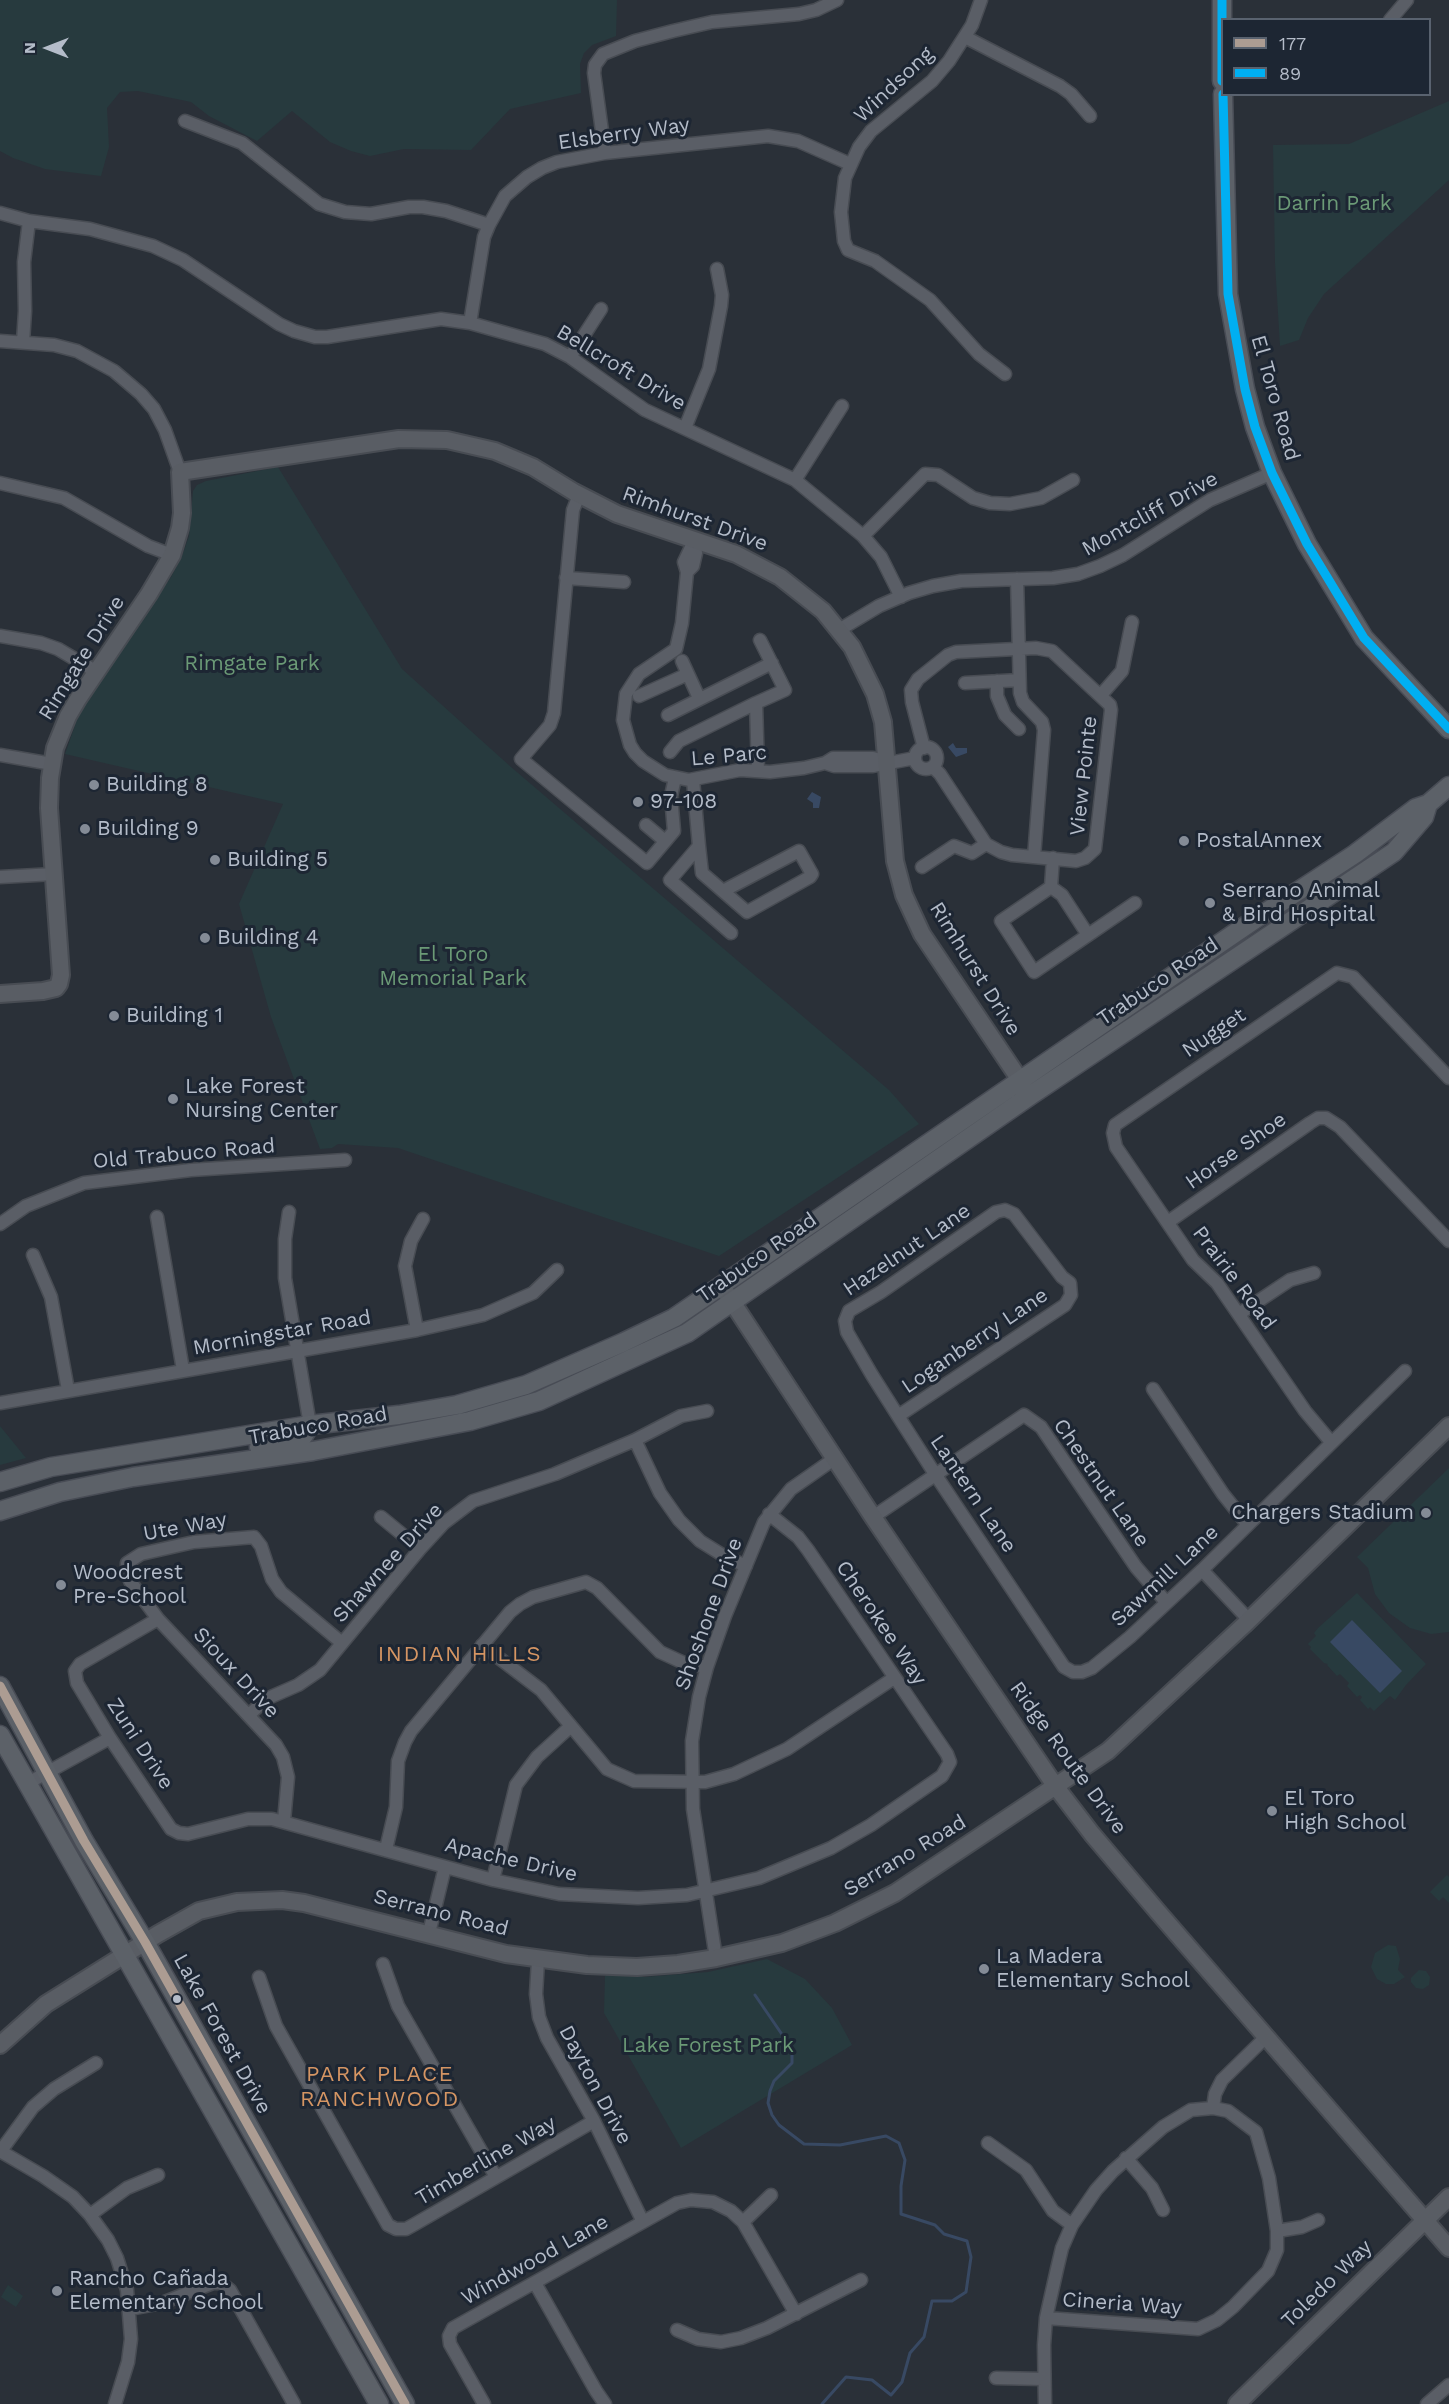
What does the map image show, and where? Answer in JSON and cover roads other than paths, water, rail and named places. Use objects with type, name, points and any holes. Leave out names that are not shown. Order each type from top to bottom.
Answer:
[{"type":"main road","points":[[1222,0],[1222,18]]},
{"type":"main road","name":"El Toro Road","points":[[1223,96],[1226,260],[1231,315],[1245,389],[1272,473],[1307,544],[1364,638],[1449,729]]},
{"type":"main road","name":"Trabuco Road","points":[[0,1482],[51,1467],[310,1425],[399,1415],[457,1405],[526,1385],[674,1318],[1254,920],[1355,854],[1416,808],[1428,804],[1449,786]]},
{"type":"main road","name":"Trabuco Road","points":[[0,1511],[60,1492],[133,1477],[389,1437],[470,1421],[539,1401],[687,1333],[1080,1062],[1394,852],[1424,817],[1428,804]]},
{"type":"main road","points":[[1184,992],[1188,978],[1253,934],[1256,928],[1254,920]]},
{"type":"main road","points":[[962,1144],[965,1130],[1008,1098],[1020,1080],[1029,1082],[1068,1063],[1080,1062]]},
{"type":"main road","points":[[830,1235],[835,1219],[868,1194],[874,1188],[877,1177]]},
{"type":"main road","points":[[225,1464],[230,1455],[238,1451],[296,1440],[304,1435],[310,1425]]},
{"type":"main road","name":"Lake Forest Drive","points":[[0,1686],[46,1773],[145,1942],[405,2404]]},
{"type":"main road","points":[[0,1735],[378,2404]]},
{"type":"street","points":[[605,153],[594,73],[603,54],[634,40],[712,22],[799,14],[816,10],[837,0]]},
{"type":"street","name":"Windsong","points":[[981,0],[965,37],[949,61],[932,81],[871,131],[850,164],[842,194],[841,212],[844,241],[848,250],[875,261],[930,300],[979,354],[1005,374]]},
{"type":"street","points":[[1392,18],[1407,0]]},
{"type":"street","points":[[965,37],[1060,86],[1071,94],[1090,116]]},
{"type":"street","points":[[185,121],[242,143],[319,204],[345,212],[371,214],[409,207],[423,207],[446,211],[489,225]]},
{"type":"street","name":"Elsberry Way","points":[[470,323],[482,250],[489,225],[505,196],[534,172],[557,162],[605,153],[768,136],[798,141],[850,164]]},
{"type":"street","name":"Bellcroft Drive","points":[[0,213],[28,221],[90,229],[153,246],[192,266],[279,324],[315,337],[338,336],[441,319],[470,323],[545,344],[570,357],[645,410],[795,480],[863,536],[881,558],[901,597]]},
{"type":"street","points":[[23,342],[24,262],[28,221]]},
{"type":"street","points":[[685,429],[703,388],[711,360],[722,295],[717,269]]},
{"type":"street","points":[[570,357],[601,309]]},
{"type":"street","points":[[0,341],[54,345],[77,351],[128,381],[154,410],[165,430],[180,472]]},
{"type":"street","points":[[795,480],[842,406]]},
{"type":"street","name":"Rimhurst Drive","points":[[180,472],[367,442],[426,438],[447,440],[495,451],[533,467],[579,495],[625,518],[736,554],[780,577],[823,611],[839,630],[852,647],[875,694],[883,722],[888,762],[895,861],[904,895],[922,934],[1020,1080]]},
{"type":"street","name":"Rimgate Drive","points":[[0,994],[42,991],[52,989],[59,984],[61,975],[49,808],[52,764],[60,734],[68,716],[95,671],[147,598],[172,555],[182,513],[180,472]]},
{"type":"street","name":"Montcliff Drive","points":[[839,630],[864,615],[919,590],[961,581],[1053,579],[1078,574],[1123,555],[1210,500],[1272,473]]},
{"type":"street","points":[[863,536],[925,474],[938,475],[964,494],[999,504],[1031,502],[1073,480]]},
{"type":"street","points":[[0,483],[64,498],[147,546],[172,555]]},
{"type":"street","points":[[579,495],[573,510],[554,713],[550,725],[521,759],[647,863],[674,831],[671,796],[675,778]]},
{"type":"street","name":"Le Parc","points":[[694,541],[696,553],[693,566],[687,572],[682,623],[676,649],[639,674],[626,694],[623,708],[626,733],[635,753],[652,768],[675,778],[693,780],[740,770],[786,770],[825,763],[888,762],[915,758]]},
{"type":"street","points":[[566,578],[624,582]]},
{"type":"street","points":[[1017,579],[1017,649],[1021,698],[1041,720],[1044,730],[1034,857]]},
{"type":"street","points":[[1101,695],[1122,671],[1132,622]]},
{"type":"street","points":[[0,636],[41,643],[58,649],[95,671]]},
{"type":"street","points":[[670,752],[679,741],[785,690],[760,640]]},
{"type":"street","name":"View Pointe","points":[[924,748],[911,696],[918,680],[948,655],[956,652],[1036,648],[1052,651],[1101,695],[1110,705],[1111,710],[1095,849],[1076,861],[1053,858]]},
{"type":"street","points":[[682,661],[699,698]]},
{"type":"street","points":[[668,714],[772,663]]},
{"type":"street","points":[[639,696],[688,674]]},
{"type":"street","points":[[965,683],[1019,680]]},
{"type":"street","points":[[996,681],[997,696],[1005,715],[1019,729]]},
{"type":"street","points":[[756,703],[758,771]]},
{"type":"street","points":[[924,748],[934,751],[937,760],[933,767],[926,769],[917,765],[915,758],[917,751],[924,748]]},
{"type":"street","points":[[0,755],[52,764]]},
{"type":"street","points":[[933,767],[986,844],[1001,852],[1053,858],[1051,887]]},
{"type":"street","points":[[693,780],[702,873],[747,912],[812,874],[799,851],[723,891]]},
{"type":"street","points":[[646,825],[665,841]]},
{"type":"street","points":[[922,867],[954,846],[972,853],[986,844]]},
{"type":"street","points":[[699,846],[670,880],[731,933]]},
{"type":"street","points":[[0,877],[54,874]]},
{"type":"street","points":[[1051,887],[1001,921],[1034,972],[1135,903]]},
{"type":"street","points":[[1051,887],[1062,895],[1088,935]]},
{"type":"street","name":"Nugget","points":[[1113,1133],[1115,1125],[1121,1120],[1337,973],[1353,977],[1449,1078]]},
{"type":"street","name":"Horse Shoe","points":[[1168,1222],[1310,1123],[1318,1118],[1326,1118],[1340,1127],[1449,1240]]},
{"type":"street","name":"Prairie Road","points":[[1113,1133],[1116,1147],[1193,1260],[1217,1283],[1305,1411],[1331,1442]]},
{"type":"street","name":"Old Trabuco Road","points":[[0,1224],[26,1206],[84,1183],[191,1170],[345,1160]]},
{"type":"street","name":"Hazelnut Lane","points":[[847,1332],[844,1321],[849,1311],[881,1292],[996,1212],[1005,1210],[1014,1214],[1062,1277],[1070,1283],[1071,1295]]},
{"type":"street","points":[[289,1212],[285,1239],[285,1278],[310,1425]]},
{"type":"street","points":[[157,1217],[183,1370]]},
{"type":"street","points":[[417,1330],[405,1266],[411,1241],[423,1219]]},
{"type":"street","points":[[33,1255],[51,1297],[68,1390]]},
{"type":"street","name":"Morningstar Road","points":[[0,1403],[417,1330],[483,1315],[532,1293],[558,1270]]},
{"type":"street","points":[[1239,1314],[1290,1280],[1314,1274]]},
{"type":"street","name":"Ridge Route Drive","points":[[721,1286],[834,1459],[1056,1787],[1100,1843],[1449,2248]]},
{"type":"street","name":"Loganberry Lane","points":[[898,1416],[1065,1305],[1071,1295]]},
{"type":"street","name":"Lantern Lane","points":[[847,1332],[935,1474],[1064,1667],[1073,1672]]},
{"type":"street","name":"Sawmill Lane","points":[[1073,1672],[1092,1668],[1130,1637],[1202,1570],[1405,1371]]},
{"type":"street","points":[[1152,1389],[1223,1494],[1247,1524]]},
{"type":"street","name":"Shawnee Drive","points":[[249,1715],[266,1699],[309,1679],[320,1670],[420,1549],[444,1523],[473,1502],[555,1474],[635,1440],[681,1416],[707,1411]]},
{"type":"street","name":"Chestnut Lane","points":[[935,1474],[1024,1415],[1041,1427],[1136,1567],[1167,1602]]},
{"type":"street","name":"Serrano Road","points":[[0,2045],[46,2004],[145,1942],[199,1911],[218,1905],[259,1900],[304,1903],[538,1960],[586,1965],[637,1967],[678,1964],[782,1943],[809,1934],[895,1893],[1108,1751],[1249,1620],[1449,1426]]},
{"type":"street","points":[[635,1440],[660,1493],[678,1520],[700,1541],[746,1566]]},
{"type":"street","name":"Shoshone Drive","points":[[716,1958],[693,1809],[692,1741],[699,1697],[707,1667],[759,1532],[769,1514],[791,1489],[834,1459]]},
{"type":"street","points":[[873,1517],[935,1474]]},
{"type":"street","name":"Cherokee Way","points":[[769,1514],[803,1544],[947,1754],[950,1762]]},
{"type":"street","points":[[381,1517],[420,1549]]},
{"type":"street","name":"Ute Way","points":[[127,1563],[141,1554],[194,1542],[254,1536],[261,1546],[272,1579],[281,1592],[342,1643]]},
{"type":"street","name":"Sioux Drive","points":[[127,1563],[130,1581],[158,1619],[276,1745],[283,1757],[289,1783],[284,1821]]},
{"type":"street","points":[[1202,1570],[1249,1620]]},
{"type":"street","points":[[386,1849],[396,1807],[399,1761],[411,1731],[510,1612],[520,1604],[534,1597],[586,1582],[597,1588],[660,1652],[684,1663],[707,1667]]},
{"type":"street","name":"Zuni Drive","points":[[158,1619],[80,1664],[75,1671],[77,1683],[110,1738],[171,1829],[179,1833]]},
{"type":"street","points":[[482,1645],[541,1690],[607,1769],[634,1781],[692,1782],[729,1776],[772,1756],[894,1678]]},
{"type":"street","points":[[493,1880],[516,1785],[537,1757],[571,1726]]},
{"type":"street","points":[[28,1783],[110,1738]]},
{"type":"street","name":"Apache Drive","points":[[179,1833],[188,1834],[248,1819],[284,1821],[493,1880],[559,1894],[639,1898],[704,1892],[759,1878],[831,1848],[871,1825],[942,1776],[950,1762]]},
{"type":"street","points":[[429,1933],[445,1867]]},
{"type":"street","name":"Dayton Drive","points":[[538,1960],[536,1994],[539,2017],[546,2038],[594,2121],[643,2222]]},
{"type":"street","points":[[383,1964],[398,2006],[496,2177]]},
{"type":"street","name":"Timberline Way","points":[[259,1977],[276,2026],[388,2225],[396,2229],[406,2229],[594,2121]]},
{"type":"street","points":[[1045,2404],[1043,2379],[1046,2318],[1062,2248],[1072,2225],[1096,2190],[1126,2158],[1163,2127],[1186,2112],[1213,2108],[1215,2094],[1222,2080],[1267,2036]]},
{"type":"street","points":[[96,2063],[54,2089],[33,2107],[0,2152],[43,2176],[73,2197],[90,2215],[108,2240],[117,2258],[127,2290],[131,2339],[128,2362],[116,2404]]},
{"type":"street","name":"Cineria Way","points":[[1046,2318],[1198,2329],[1208,2325],[1233,2307],[1268,2271],[1277,2250],[1277,2231],[1269,2178],[1256,2132],[1236,2115],[1213,2108]]},
{"type":"street","points":[[988,2143],[1026,2170],[1053,2211],[1072,2225]]},
{"type":"street","points":[[1126,2158],[1152,2188],[1163,2211]]},
{"type":"street","points":[[90,2215],[127,2188],[158,2175]]},
{"type":"street","points":[[771,2195],[743,2222],[796,2314]]},
{"type":"street","name":"Toledo Way","points":[[1237,2404],[1449,2197]]},
{"type":"street","name":"Windwood Lane","points":[[484,2404],[450,2344],[449,2336],[453,2328],[677,2203],[705,2199],[720,2204],[743,2222]]},
{"type":"street","points":[[1277,2231],[1302,2227],[1318,2220]]},
{"type":"street","points":[[677,2330],[698,2339],[721,2342],[754,2334],[861,2280]]},
{"type":"street","points":[[130,2309],[162,2302],[213,2283],[221,2283],[230,2290],[294,2404]]},
{"type":"street","points":[[535,2283],[605,2404]]},
{"type":"street","points":[[996,2378],[1043,2379]]},
{"type":"street","points":[[1427,2404],[1449,2385]]},
{"type":"water","points":[[953,743],[956,748],[967,748],[967,753],[956,757],[948,747]]},
{"type":"water","points":[[812,792],[821,797],[819,808],[813,808],[813,803],[807,799]]},
{"type":"water","points":[[1352,1620],[1402,1671],[1380,1693],[1330,1642]]},
{"type":"waterway","points":[[755,1995],[792,2049],[792,2063],[774,2081],[770,2091],[768,2103],[779,2125],[804,2144],[840,2145],[886,2136],[899,2143],[905,2160],[901,2186],[901,2214],[935,2225],[944,2234],[967,2241],[971,2257],[966,2292],[952,2301],[932,2301],[924,2337],[910,2353],[902,2382],[891,2395],[872,2380],[846,2377],[822,2404]]},
{"type":"place","name":"Building 8","points":[[94,785]]},
{"type":"place","name":"97-108","points":[[638,802]]},
{"type":"place","name":"Building 9","points":[[85,829]]},
{"type":"place","name":"PostalAnnex","points":[[1184,841]]},
{"type":"place","name":"Building 5","points":[[215,860]]},
{"type":"place","name":"Serrano Animal & Bird Hospital","points":[[1210,903]]},
{"type":"place","name":"Building 4","points":[[205,938]]},
{"type":"place","name":"Building 1","points":[[114,1016]]},
{"type":"place","name":"Lake Forest Nursing Center","points":[[173,1099]]},
{"type":"place","name":"Chargers Stadium","points":[[1426,1513]]},
{"type":"place","name":"Woodcrest Pre-School","points":[[61,1585]]},
{"type":"place","name":"El Toro High School","points":[[1272,1811]]},
{"type":"place","name":"La Madera Elementary School","points":[[984,1969]]},
{"type":"place","name":"Rancho Cañada Elementary School","points":[[57,2291]]},
{"type":"district","name":"INDIAN HILLS","points":[[460,1655]]},
{"type":"district","name":"PARK PLACE RANCHWOOD","points":[[380,2088]]},
{"type":"park label","name":"Darrin Park","points":[[1334,204]]},
{"type":"park label","name":"Rimgate Park","points":[[252,664]]},
{"type":"park label","name":"El Toro Memorial Park","points":[[453,967]]},
{"type":"park label","name":"Lake Forest Park","points":[[708,2046]]}]
